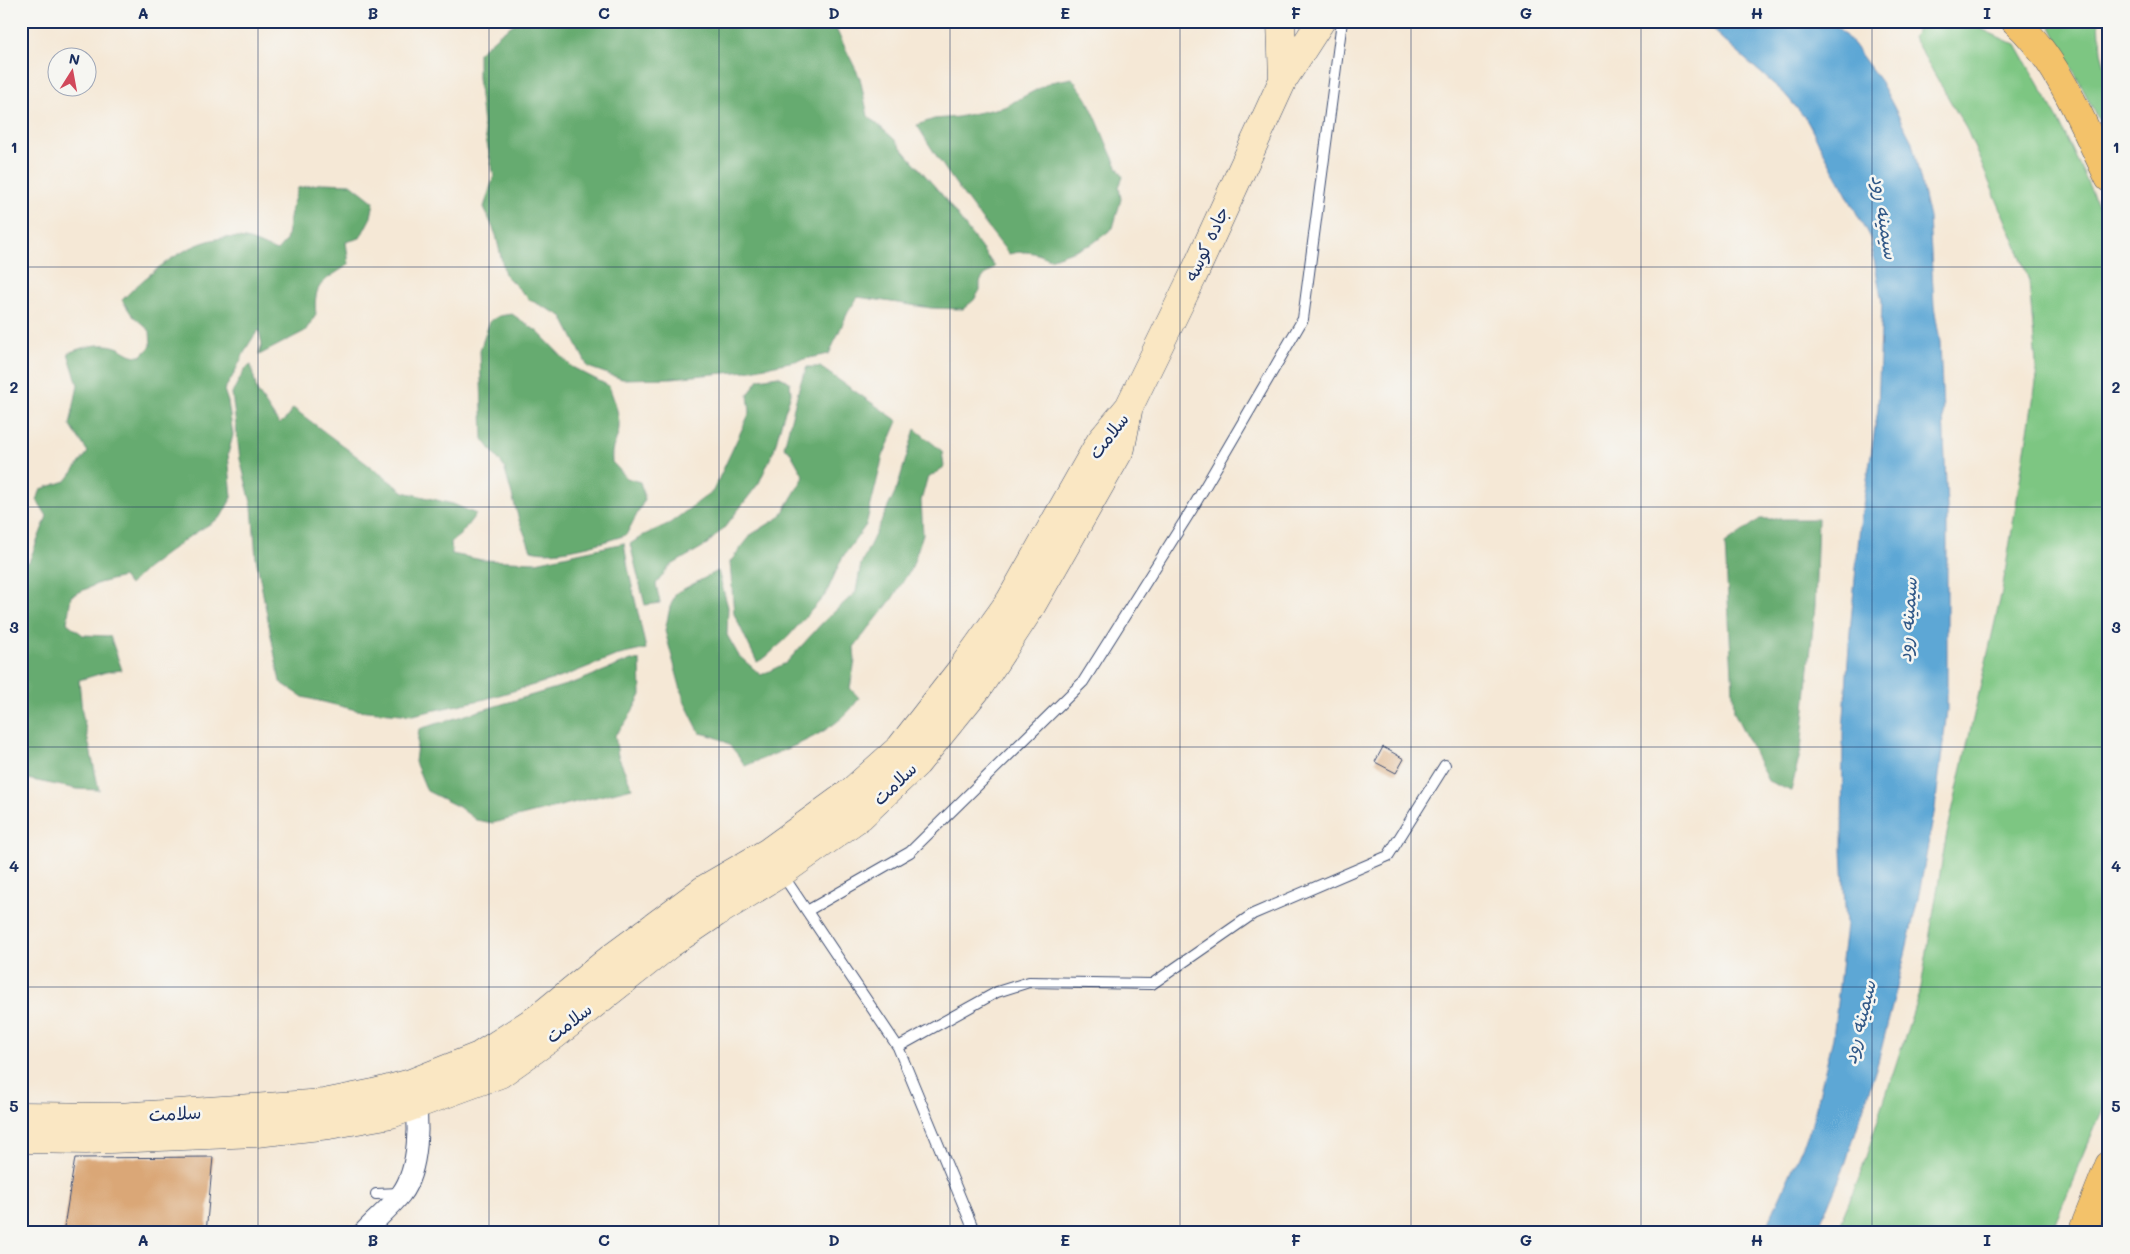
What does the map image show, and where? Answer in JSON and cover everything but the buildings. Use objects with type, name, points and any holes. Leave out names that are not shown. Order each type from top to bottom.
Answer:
[{"type":"main road","name":"جاده کوسه","points":[[1281,21],[1283,80]]},
{"type":"main road","name":"جاده کوسه","points":[[1129,407],[1193,276],[1283,80],[1321,21]]},
{"type":"main road","points":[[2015,21],[2029,33],[2063,85],[2109,178]]},
{"type":"main road","name":"سلامت","points":[[21,1116],[119,1116],[324,1103],[374,1093],[414,1094],[500,1074],[555,1035],[670,944],[716,913],[774,863],[861,816],[917,763],[978,688],[1029,610],[1121,448],[1129,407]]},
{"type":"main road","name":"سلامت","points":[[21,1139],[86,1140],[256,1133],[329,1125],[391,1114],[414,1094]]},
{"type":"main road","points":[[2082,1233],[2109,1166]]},
{"type":"street","points":[[362,1233],[402,1193],[413,1167],[419,1127],[414,1094]]},
{"type":"lane","points":[[807,912],[910,852],[1083,682],[1192,509],[1303,319],[1342,21]]},
{"type":"lane","points":[[898,1048],[997,992],[1029,982],[1152,984],[1253,914],[1388,856],[1445,765]]},
{"type":"lane","points":[[774,863],[898,1048],[975,1233]]},
{"type":"lane","points":[[376,1194],[402,1193]]},
{"type":"green space","points":[[518,21],[829,21],[836,29],[860,78],[868,116],[894,139],[943,196],[995,267],[980,282],[980,290],[974,300],[963,309],[931,308],[858,297],[848,312],[829,354],[746,371],[672,378],[622,379],[588,367],[562,316],[530,300],[505,275],[496,235],[484,207],[494,176],[483,125],[478,77],[478,53]]},
{"type":"green space","points":[[1924,21],[1966,22],[2016,45],[2058,119],[2109,229],[2109,1094],[2051,1233],[1836,1233],[1859,1178],[1921,987],[1946,838],[2002,591],[2037,376],[2029,281],[2018,250],[1967,130],[1913,37]]},
{"type":"green space","points":[[2048,21],[2099,21],[2101,52],[2109,82],[2109,140]]},
{"type":"green space","points":[[1072,78],[1088,101],[1123,177],[1119,187],[1121,199],[1113,228],[1092,244],[1050,259],[1030,252],[1009,254],[961,191],[917,125],[934,119],[958,117],[1004,107],[1051,82]]},
{"type":"green space","points":[[323,183],[351,184],[374,202],[371,217],[360,238],[346,242],[349,264],[322,283],[319,288],[315,304],[316,315],[305,331],[259,355],[262,344],[259,330],[253,337],[224,390],[228,402],[233,435],[228,454],[232,497],[221,517],[187,538],[146,569],[129,585],[123,577],[99,583],[71,596],[67,623],[83,635],[110,636],[122,670],[106,672],[79,680],[82,712],[99,790],[77,789],[27,779],[21,759],[21,564],[29,562],[47,516],[37,500],[41,489],[66,481],[88,452],[70,425],[78,385],[68,353],[86,347],[106,345],[119,348],[132,355],[141,356],[151,346],[150,331],[132,315],[122,300],[162,265],[194,246],[211,240],[245,239],[277,251],[286,241],[292,206],[298,188]]},
{"type":"green space","points":[[512,314],[538,332],[572,367],[609,386],[619,422],[618,434],[612,450],[612,462],[627,478],[640,482],[645,499],[626,535],[592,545],[553,552],[531,550],[519,520],[504,467],[483,439],[480,350],[490,321],[499,316]]},
{"type":"green space","points":[[251,365],[257,391],[279,424],[286,419],[293,408],[404,492],[453,504],[476,514],[460,535],[451,542],[452,554],[482,560],[536,562],[624,543],[646,649],[615,656],[565,676],[485,699],[413,715],[356,710],[303,697],[280,682],[256,558],[252,506],[240,459],[232,393],[245,369]]},
{"type":"green space","points":[[807,367],[820,367],[898,421],[883,456],[866,525],[842,558],[826,594],[787,638],[766,657],[757,662],[734,614],[730,562],[752,534],[780,517],[804,477],[789,450],[784,447],[800,384]]},
{"type":"green space","points":[[778,376],[790,382],[791,394],[774,450],[759,483],[725,527],[706,545],[670,566],[656,584],[660,603],[645,605],[630,544],[670,523],[713,491],[750,412],[748,395],[759,379]]},
{"type":"green space","points":[[915,429],[942,451],[944,467],[927,479],[921,501],[923,534],[912,567],[892,599],[854,647],[855,661],[850,688],[859,698],[837,722],[808,740],[745,766],[732,748],[722,740],[700,733],[684,701],[665,631],[670,607],[676,593],[718,571],[728,607],[727,635],[739,656],[761,675],[786,663],[823,622],[856,592],[861,564],[897,488]]},
{"type":"green space","points":[[1760,519],[1818,519],[1815,606],[1801,750],[1791,791],[1768,781],[1734,712],[1725,544]]},
{"type":"green space","points":[[631,660],[640,661],[641,695],[627,721],[615,735],[618,756],[632,788],[493,823],[476,820],[459,807],[427,791],[415,762],[419,729],[576,682]]},
{"type":"water","name":"سیمینه رود","points":[[1707,21],[1832,21],[1853,44],[1881,82],[1912,142],[1929,218],[1934,306],[1940,342],[1947,507],[1947,711],[1935,808],[1918,899],[1902,967],[1878,1062],[1844,1168],[1816,1233],[1764,1233],[1811,1127],[1833,1038],[1846,925],[1842,850],[1843,731],[1860,525],[1878,409],[1882,302],[1870,238],[1806,119],[1784,93],[1721,38]]}]
